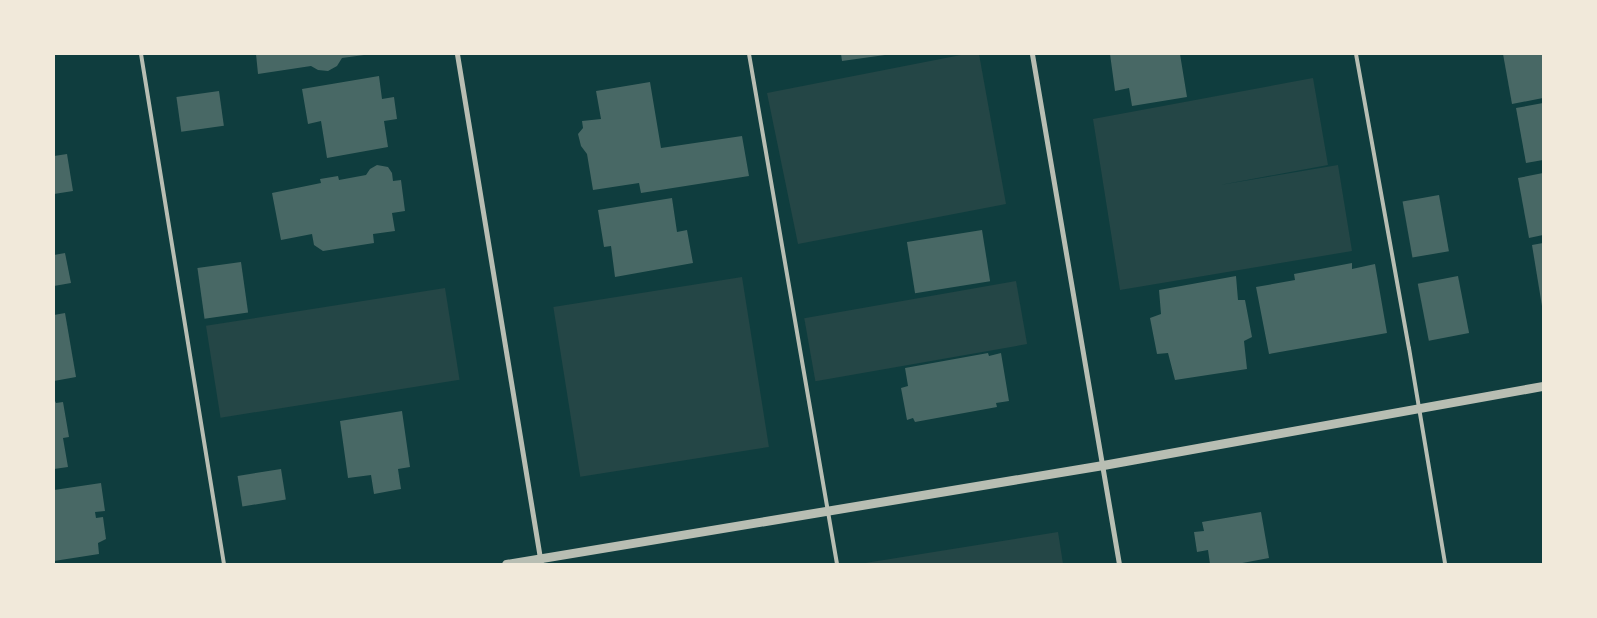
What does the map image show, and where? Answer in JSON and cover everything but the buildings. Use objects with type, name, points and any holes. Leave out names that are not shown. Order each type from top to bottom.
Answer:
[{"type":"street","points":[[457,54],[541,562]]},
{"type":"street","points":[[1032,54],[1119,564]]},
{"type":"street","points":[[506,564],[541,562],[827,511],[1102,465],[1543,386]]},
{"type":"lane","points":[[141,54],[224,564]]},
{"type":"lane","points":[[749,54],[837,564]]},
{"type":"lane","points":[[1356,54],[1445,564]]},
{"type":"shaded area","points":[[966,54],[979,54],[1006,204],[798,244],[767,93]]},
{"type":"shaded area","points":[[1313,78],[1328,165],[1220,185],[1338,165],[1352,251],[1120,290],[1093,119]]},
{"type":"shaded area","points":[[742,277],[769,447],[580,477],[553,307]]},
{"type":"shaded area","points":[[1016,281],[1027,344],[815,381],[804,318]]},
{"type":"shaded area","points":[[445,288],[460,380],[221,418],[206,326]]},
{"type":"shaded area","points":[[1058,532],[1063,564],[859,564]]}]
